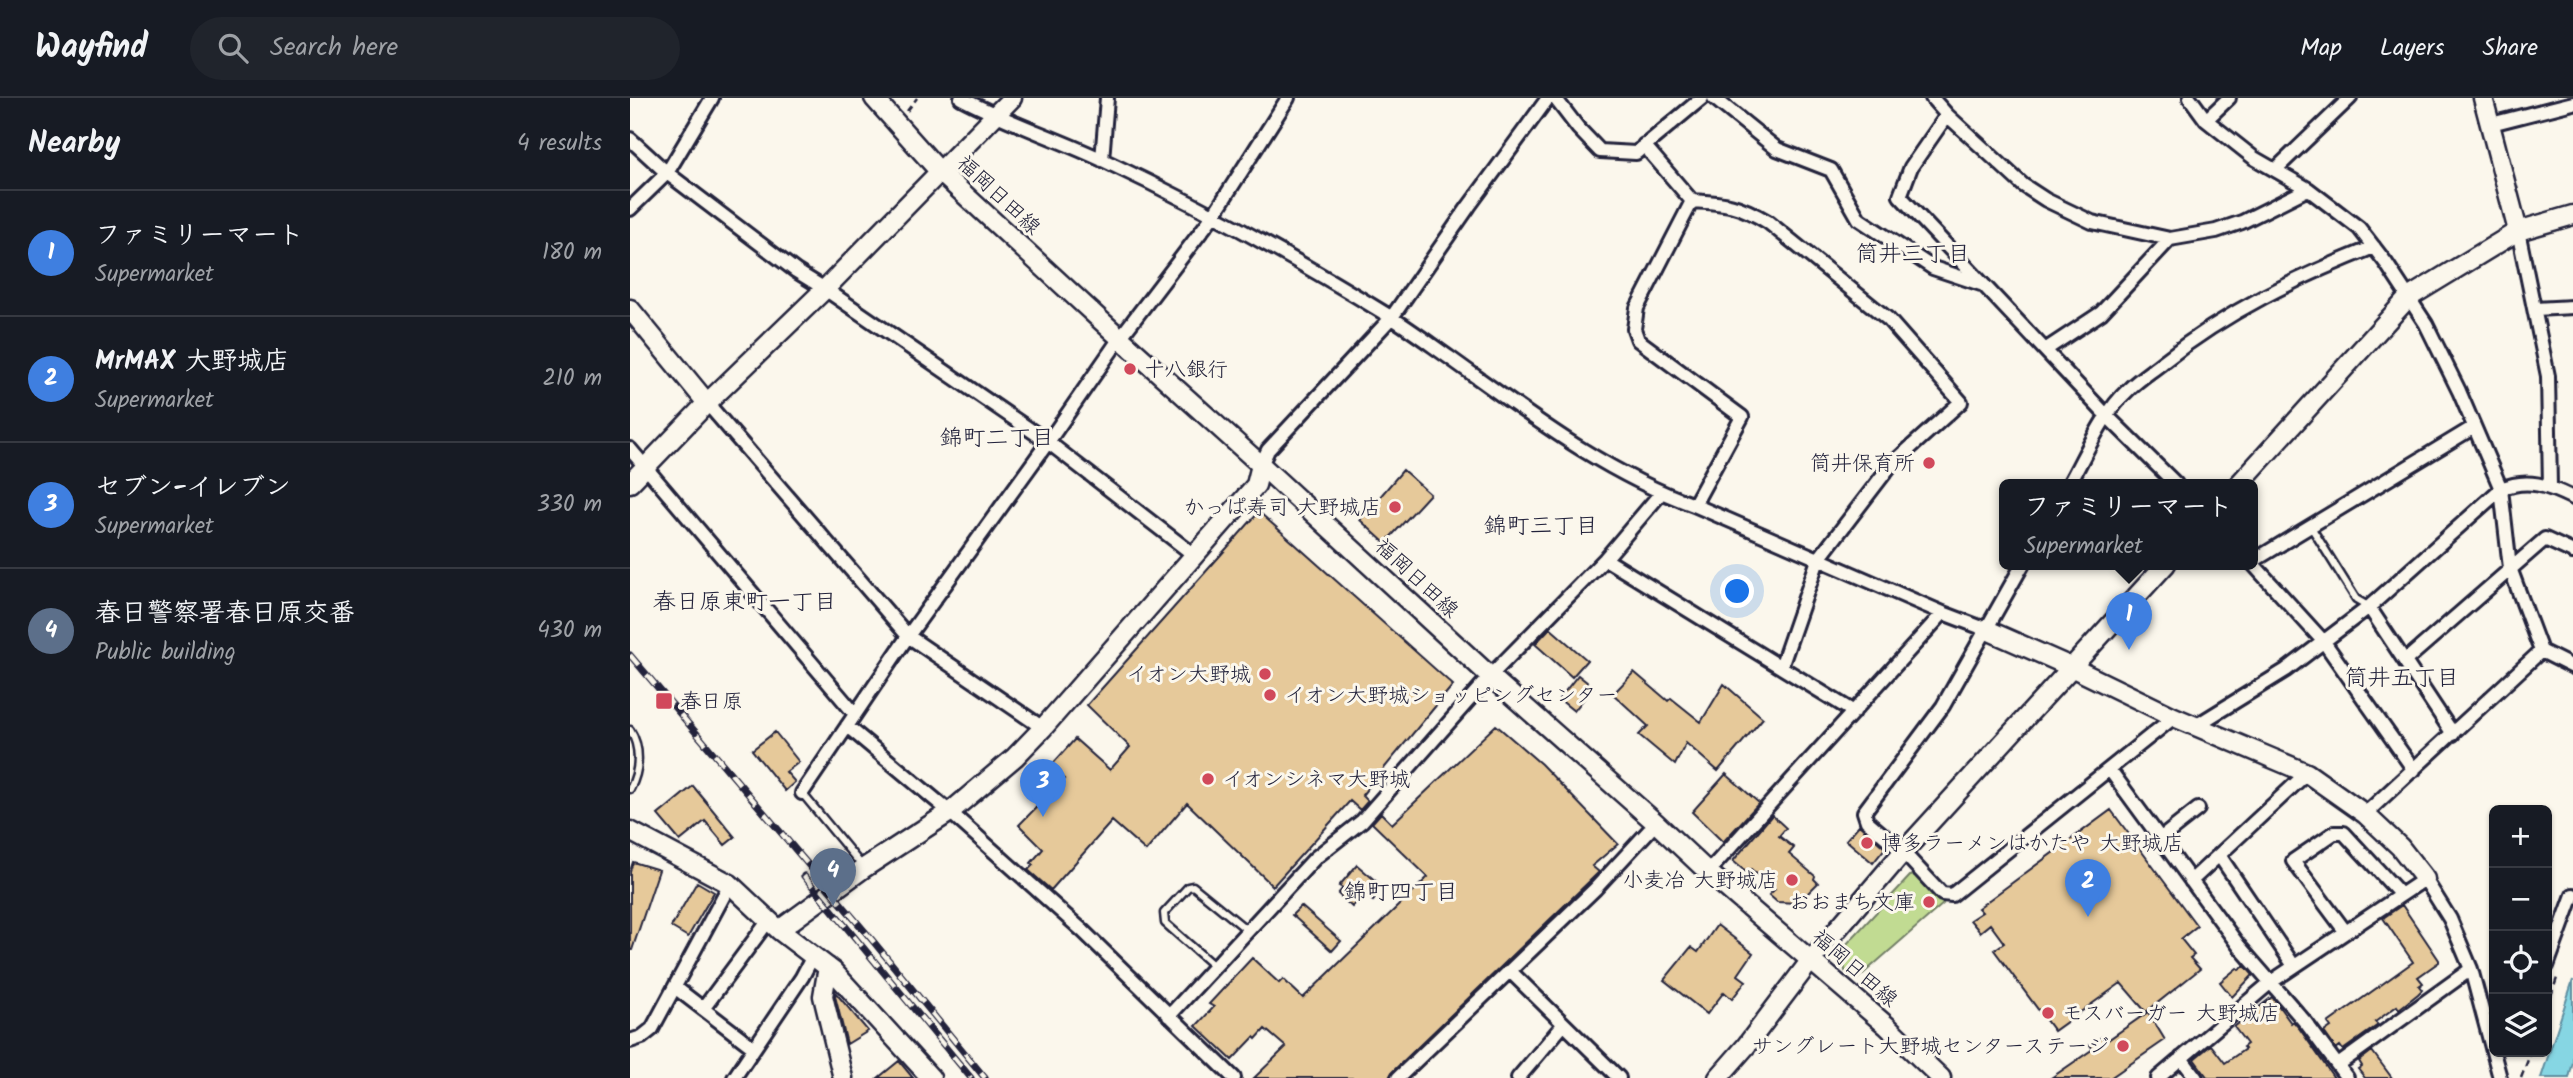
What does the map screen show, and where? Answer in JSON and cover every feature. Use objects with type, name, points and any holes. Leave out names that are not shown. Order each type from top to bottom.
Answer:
[{"type":"street","points":[[630,209],[667,173],[712,98]]},
{"type":"street","name":"福岡日田線","points":[[874,98],[940,172],[1120,338],[1490,676],[1657,823],[1708,873],[1887,1026],[1941,1078]]},
{"type":"street","points":[[961,98],[994,115],[1102,160],[1213,216],[1392,317],[1563,438],[1661,493],[1985,629],[2174,716],[2307,773],[2365,814],[2400,847],[2425,879],[2450,919],[2489,1010]]},
{"type":"street","points":[[630,483],[706,403],[825,289],[1012,98]]},
{"type":"street","points":[[1102,160],[1107,98]]},
{"type":"street","points":[[802,793],[908,636],[1120,338],[1213,216],[1287,98]]},
{"type":"street","points":[[703,1009],[774,925],[950,811],[1015,757],[1043,728],[1256,485],[1268,450],[1392,317],[1548,98]]},
{"type":"street","points":[[1555,98],[1578,128],[1600,150],[1636,153],[1702,98]]},
{"type":"street","points":[[1714,98],[1777,149],[1831,170],[1859,219],[1933,268],[1984,286]]},
{"type":"street","points":[[1932,98],[2023,185],[2046,200],[2092,222],[2170,239],[2216,231],[2242,222],[2308,189]]},
{"type":"street","points":[[2190,98],[2206,120],[2254,158],[2308,189],[2359,228],[2426,324],[2459,391],[2501,489],[2510,568],[2541,651],[2573,667]]},
{"type":"street","points":[[2206,120],[2229,98]]},
{"type":"street","points":[[2275,170],[2350,98]]},
{"type":"street","points":[[2483,98],[2518,231],[2548,376],[2550,487]]},
{"type":"street","points":[[2491,124],[2573,103]]},
{"type":"street","points":[[1947,115],[1911,167],[1900,196],[2107,416],[2171,479]]},
{"type":"street","points":[[630,139],[667,173],[796,271],[1048,442],[1194,555]]},
{"type":"street","points":[[1644,145],[1692,201],[1727,202],[1768,222],[1888,319],[1961,402],[1890,466],[1818,559],[1782,667]]},
{"type":"street","points":[[1692,201],[1637,307],[1634,329],[1638,340],[1742,417],[1694,505]]},
{"type":"street","points":[[2244,479],[2408,298],[2518,231],[2573,215]]},
{"type":"street","points":[[2045,350],[2101,313],[2170,239]]},
{"type":"street","points":[[2072,479],[2107,416],[2129,389],[2224,318],[2285,285],[2374,247]]},
{"type":"street","points":[[2535,309],[2573,307]]},
{"type":"street","points":[[630,309],[706,403],[908,636],[1043,728]]},
{"type":"street","points":[[2258,560],[2473,427]]},
{"type":"street","points":[[630,449],[855,714]]},
{"type":"street","points":[[2197,725],[2286,670],[2369,607],[2501,489],[2514,483],[2532,482],[2573,498]]},
{"type":"street","points":[[1169,1016],[1315,858],[1362,821],[1490,676],[1605,559],[1661,493]]},
{"type":"street","points":[[2406,660],[2545,539],[2573,552]]},
{"type":"street","points":[[1605,559],[1854,712]]},
{"type":"street","points":[[2258,569],[2323,642],[2414,770]]},
{"type":"street","points":[[2019,570],[1943,706],[1864,812],[1867,821],[1903,852],[1942,894],[1952,895],[2110,771],[2174,716]]},
{"type":"street","points":[[1718,1078],[1746,1046],[1811,960],[1903,852],[2160,570]]},
{"type":"street","points":[[2369,607],[2453,734]]},
{"type":"street","points":[[1708,873],[1942,613]]},
{"type":"street","points":[[2365,814],[2541,651]]},
{"type":"street","points":[[847,726],[950,811],[1083,932],[1234,1078]]},
{"type":"street","points":[[2110,771],[2239,946],[2347,1078]]},
{"type":"street","points":[[2191,881],[2307,773]]},
{"type":"street","points":[[2160,839],[2198,809]]},
{"type":"street","points":[[1398,1078],[1595,889],[1657,823]]},
{"type":"street","points":[[630,831],[730,884],[774,925],[828,967],[931,1078]]},
{"type":"street","points":[[2345,931],[2293,861],[2334,833],[2344,833],[2401,895]]},
{"type":"street","points":[[2219,855],[2294,965]]},
{"type":"street","points":[[2158,1078],[2271,982],[2425,879]]},
{"type":"street","points":[[630,1041],[642,1037],[652,1029],[730,884]]},
{"type":"street","points":[[2552,952],[2573,895]]},
{"type":"street","points":[[734,1078],[813,956]]},
{"type":"street","points":[[828,967],[822,996],[843,1078]]},
{"type":"street","points":[[2338,1065],[2471,969]]},
{"type":"street","points":[[1510,971],[1563,1026],[1619,1078]]},
{"type":"street","points":[[676,988],[754,1048]]},
{"type":"street","points":[[1518,1078],[1563,1026]]},
{"type":"street","points":[[2497,1057],[2500,1078]]},
{"type":"street","points":[[2181,1058],[2196,1078]]},
{"type":"lane","points":[[2311,527],[2356,599],[2369,607]]},
{"type":"lane","points":[[630,730],[638,754],[638,768],[630,789]]},
{"type":"lane","points":[[802,793],[864,868]]},
{"type":"lane","points":[[1215,967],[1166,923],[1164,913],[1188,887],[1193,886],[1248,931]]},
{"type":"path","points":[[2521,1078],[2529,1057]]},
{"type":"green space","points":[[1918,875],[1943,904],[1856,980],[1845,971],[1843,948],[1910,876]]},
{"type":"water","points":[[2573,980],[2573,1062],[2569,1078],[2541,1078],[2548,1057],[2552,1057],[2552,1044]]},
{"type":"building","name":"かっぱ寿司 大野城店","points":[[1403,470],[1430,494],[1385,543],[1360,520]]},
{"type":"building","name":"イオン大野城ショッピングセンター","points":[[1259,512],[1453,685],[1362,795],[1368,801],[1360,810],[1350,801],[1273,886],[1187,803],[1146,851],[1112,821],[1051,890],[1028,870],[1043,849],[1019,825],[1064,779],[1050,767],[1075,739],[1110,770],[1130,747],[1087,705]]},
{"type":"building","points":[[1550,628],[1587,660],[1572,677],[1535,644]]},
{"type":"building","points":[[1634,672],[1668,701],[1671,698],[1701,722],[1724,684],[1763,718],[1718,771],[1686,743],[1675,765],[1639,735],[1648,726],[1613,694]]},
{"type":"building","points":[[1578,675],[1593,687],[1574,711],[1559,699]]},
{"type":"building","points":[[1496,725],[1541,764],[1618,844],[1592,866],[1599,872],[1392,1072],[1389,1078],[1254,1078],[1286,1047],[1265,1029],[1232,1060],[1196,1026],[1214,1007],[1209,1004],[1252,958],[1279,983],[1283,979],[1303,998],[1428,877],[1372,823],[1381,813],[1392,824]]},
{"type":"building","points":[[775,732],[799,762],[786,772],[795,782],[785,791],[752,750]]},
{"type":"building","points":[[1726,774],[1759,803],[1723,842],[1692,812]]},
{"type":"building","points":[[693,786],[735,837],[725,845],[705,821],[680,841],[658,815]]},
{"type":"building","points":[[2111,810],[2197,926],[2181,939],[2194,955],[2190,958],[2200,969],[2146,1012],[2121,983],[2054,1031],[1994,950],[2004,943],[1990,924],[1980,932],[1970,920],[1982,912],[1978,908]]},
{"type":"building","points":[[1772,815],[1786,828],[1779,836],[1794,848],[1789,854],[1815,876],[1814,879],[1818,883],[1798,903],[1777,902],[1769,895],[1775,889],[1751,869],[1747,873],[1733,861]]},
{"type":"building","name":"博多ラーメンはかたや 大野城店","points":[[1859,825],[1885,848],[1873,863],[1846,840]]},
{"type":"building","points":[[633,862],[659,870],[630,950],[630,871]]},
{"type":"building","points":[[1357,865],[1384,888],[1373,901],[1364,893],[1352,907],[1338,894],[1343,888],[1339,886]]},
{"type":"building","points":[[697,882],[714,892],[688,937],[671,927]]},
{"type":"building","points":[[2402,905],[2439,962],[2418,977],[2423,983],[2419,986],[2422,990],[2418,994],[2399,1009],[2397,1006],[2375,1022],[2378,1025],[2343,1050],[2340,1046],[2336,1049],[2324,1032],[2331,1027],[2328,1023],[2413,962],[2383,918]]},
{"type":"building","points":[[1301,906],[1341,941],[1332,951],[1292,915]]},
{"type":"building","points":[[1717,925],[1753,953],[1738,975],[1746,981],[1732,999],[1724,992],[1707,1014],[1664,980],[1691,947],[1698,952]]},
{"type":"building","points":[[2245,966],[2253,975],[2232,997],[2220,982],[2237,968],[2239,970]]},
{"type":"building","points":[[835,992],[868,1031],[847,1044],[835,996]]},
{"type":"building","points":[[2272,997],[2291,1023],[2293,1021],[2299,1028],[2334,1078],[2208,1078],[2194,1059],[2211,1045],[2225,1063],[2245,1049],[2243,1047],[2247,1044],[2234,1027]]},
{"type":"building","name":"サングレート大野城センターステージ","points":[[2148,1012],[2165,1040],[2110,1078],[2051,1078],[2093,1049],[2090,1045],[2102,1037],[2105,1042]]},
{"type":"building","points":[[2372,1051],[2392,1078],[2365,1078],[2358,1069],[2362,1066],[2359,1061]]},
{"type":"building","points":[[899,1061],[913,1078],[878,1078]]},
{"type":"railway","points":[[630,655],[873,941],[985,1078]]},
{"type":"railway","points":[[804,876],[971,1078]]},
{"type":"place","name":"十八銀行","points":[[1130,369]]},
{"type":"place","name":"筒井保育所","points":[[1929,463]]},
{"type":"place","name":"かっぱ寿司 大野城店","points":[[1395,507]]},
{"type":"place","name":"ファミリーマート","points":[[2129,650]]},
{"type":"place","name":"イオン大野城","points":[[1265,674]]},
{"type":"place","name":"イオン大野城ショッピングセンター","points":[[1270,695]]},
{"type":"place","name":"春日原","points":[[664,701]]},
{"type":"place","name":"イオンシネマ大野城","points":[[1208,779]]},
{"type":"place","name":"セブン-イレブン","points":[[1043,817]]},
{"type":"place","name":"博多ラーメンはかたや 大野城店","points":[[1867,843]]},
{"type":"place","name":"小麦冶 大野城店","points":[[1792,880]]},
{"type":"place","name":"おおまち文庫","points":[[1929,902]]},
{"type":"place","name":"春日警察署春日原交番","points":[[833,906]]},
{"type":"place","name":"MrMAX 大野城店","points":[[2088,917]]},
{"type":"place","name":"モスバーガー 大野城店","points":[[2048,1013]]},
{"type":"place","name":"サングレート大野城センターステージ","points":[[2123,1046]]},
{"type":"district","name":"筒井三丁目","points":[[1913,253]]},
{"type":"district","name":"錦町二丁目","points":[[997,437]]},
{"type":"district","name":"錦町三丁目","points":[[1541,525]]},
{"type":"district","name":"春日原東町一丁目","points":[[745,601]]},
{"type":"district","name":"筒井五丁目","points":[[2402,677]]},
{"type":"district","name":"錦町四丁目","points":[[1401,891]]}]
